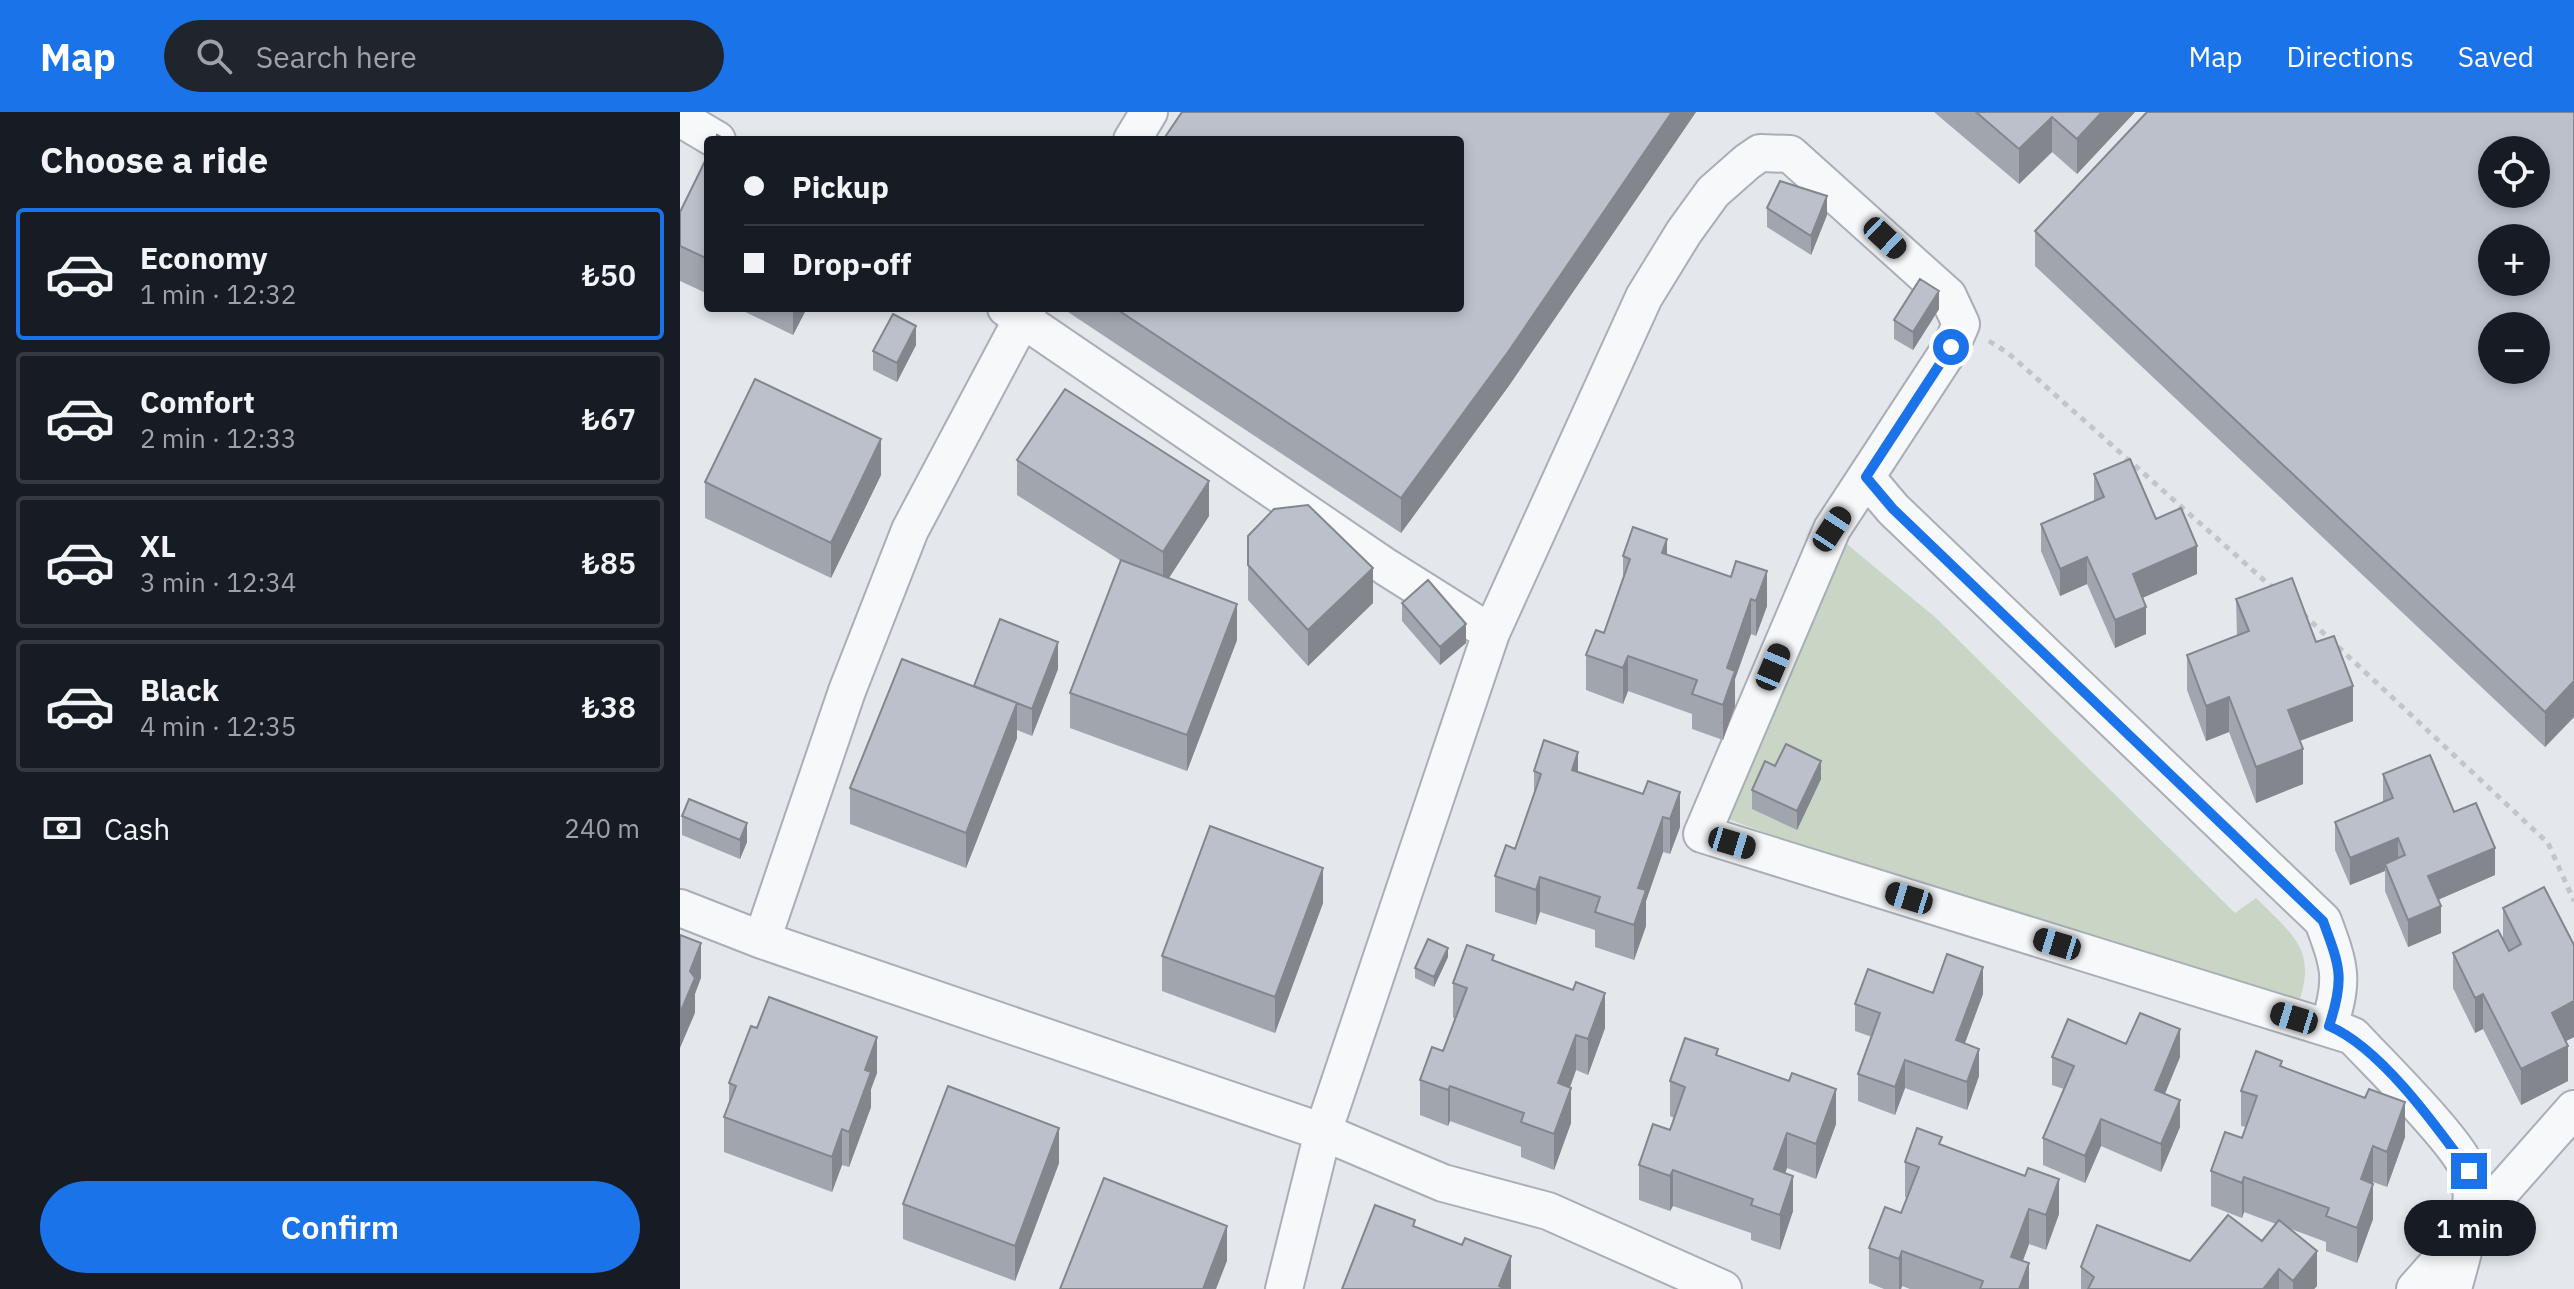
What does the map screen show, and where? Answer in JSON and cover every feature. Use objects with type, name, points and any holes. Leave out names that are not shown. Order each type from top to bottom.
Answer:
[{"type":"street","points":[[1134,136],[1149,112]]},
{"type":"street","points":[[680,118],[710,136]]},
{"type":"street","points":[[1284,1289],[1323,1132],[1491,633],[1644,297],[1713,192],[1760,153],[1790,154],[1833,190],[1948,296],[1961,324],[1951,347],[1832,529],[1702,834],[2353,1036]]},
{"type":"street","points":[[762,940],[847,691],[910,530],[1019,312]]},
{"type":"street","points":[[1020,312],[1386,567],[1491,633]]},
{"type":"street","points":[[1866,477],[1893,509],[2323,921],[2335,953],[2341,990],[2329,1026],[2353,1036],[2418,1104],[2469,1171],[2469,1224],[2453,1289]]},
{"type":"street","points":[[680,908],[762,940],[1323,1132],[1443,1183],[1548,1211],[1723,1289]]},
{"type":"street","points":[[2415,1289],[2469,1224],[2574,1109]]},
{"type":"path","points":[[1961,324],[2008,353],[2276,591]]},
{"type":"path","points":[[2300,612],[2548,843],[2574,901]]},
{"type":"green space","points":[[1842,540],[1936,618],[2235,913],[2256,898],[2282,924],[2299,946],[2304,959],[2305,973],[2296,1010],[2276,1022],[1723,817]]},
{"type":"building","points":[[1182,112],[1672,112],[1508,352],[1401,498],[1121,312],[1464,312],[1464,136],[1166,136]]},
{"type":"building","points":[[1976,112],[2102,112],[2077,139],[2052,117],[2019,149]]},
{"type":"building","points":[[2147,112],[2574,112],[2574,681],[2545,712],[2035,231]]},
{"type":"building","points":[[704,163],[704,257],[680,246],[680,212]]},
{"type":"building","points":[[1780,181],[1827,196],[1811,236],[1767,208]]},
{"type":"building","points":[[1920,279],[1939,291],[1913,332],[1894,320]]},
{"type":"building","points":[[893,314],[916,326],[897,363],[873,351]]},
{"type":"building","points":[[755,379],[881,439],[831,543],[705,482]]},
{"type":"building","points":[[1065,389],[1209,481],[1163,552],[1017,460]]},
{"type":"building","points":[[2130,459],[2156,519],[2181,508],[2197,546],[2133,574],[2146,607],[2115,620],[2087,557],[2060,569],[2041,524],[2104,497],[2094,474]]},
{"type":"building","points":[[1308,505],[1373,568],[1308,630],[1248,565],[1248,536],[1274,509]]},
{"type":"building","points":[[1633,527],[1667,539],[1662,553],[1731,577],[1736,561],[1767,571],[1756,601],[1751,599],[1727,668],[1735,671],[1723,705],[1692,694],[1697,680],[1628,656],[1623,668],[1586,655],[1596,630],[1604,633],[1630,559],[1623,556]]},
{"type":"building","points":[[1121,560],[1237,604],[1187,735],[1070,693]]},
{"type":"building","points":[[2292,578],[2316,642],[2334,636],[2353,686],[2288,710],[2303,749],[2256,767],[2229,697],[2206,706],[2187,655],[2249,631],[2236,599]]},
{"type":"building","points":[[1428,580],[1466,624],[1440,647],[1402,603]]},
{"type":"building","points":[[1000,619],[1058,642],[1032,709],[974,686]]},
{"type":"building","points":[[902,659],[1017,703],[966,833],[850,788]]},
{"type":"building","points":[[1544,740],[1578,752],[1572,770],[1643,794],[1648,781],[1680,792],[1670,819],[1663,817],[1638,888],[1646,890],[1634,925],[1595,912],[1600,897],[1540,877],[1536,890],[1495,876],[1506,845],[1515,849],[1541,774],[1534,771]]},
{"type":"building","points":[[1786,744],[1821,761],[1797,811],[1752,790],[1765,761],[1775,766]]},
{"type":"building","points":[[2430,755],[2454,812],[2476,803],[2495,848],[2428,876],[2441,906],[2408,920],[2385,864],[2405,855],[2398,838],[2350,858],[2335,822],[2393,798],[2383,774]]},
{"type":"building","points":[[689,799],[747,823],[740,840],[682,816]]},
{"type":"building","points":[[1210,826],[1323,868],[1275,997],[1162,956]]},
{"type":"building","points":[[2544,887],[2574,945],[2574,1001],[2552,1013],[2568,1046],[2521,1069],[2483,994],[2475,998],[2453,953],[2498,930],[2509,951],[2521,944],[2503,908]]},
{"type":"building","points":[[680,935],[701,943],[690,971],[695,978],[680,1013]]},
{"type":"building","points":[[1428,939],[1448,948],[1434,977],[1415,968]]},
{"type":"building","points":[[1467,945],[1494,955],[1492,960],[1573,990],[1576,982],[1605,993],[1588,1039],[1576,1035],[1558,1083],[1571,1088],[1554,1134],[1521,1122],[1524,1113],[1450,1086],[1448,1090],[1420,1080],[1432,1047],[1443,1051],[1467,988],[1453,983]]},
{"type":"building","points":[[1947,954],[1983,967],[1956,1040],[1979,1049],[1967,1082],[1905,1060],[1895,1087],[1858,1074],[1880,1013],[1855,1004],[1868,969],[1933,993]]},
{"type":"building","points":[[769,997],[877,1037],[865,1070],[871,1072],[849,1132],[842,1129],[832,1157],[724,1117],[736,1086],[729,1083],[751,1026],[757,1028]]},
{"type":"building","points":[[2140,1013],[2180,1029],[2155,1090],[2180,1100],[2161,1144],[2101,1119],[2085,1156],[2043,1138],[2074,1066],[2052,1057],[2068,1019],[2126,1044]]},
{"type":"building","points":[[1685,1038],[1718,1049],[1716,1055],[1789,1081],[1792,1073],[1836,1089],[1816,1144],[1787,1133],[1774,1169],[1793,1176],[1780,1215],[1751,1205],[1753,1199],[1673,1170],[1670,1176],[1639,1165],[1653,1124],[1670,1130],[1685,1087],[1670,1081]]},
{"type":"building","points":[[2256,1051],[2282,1061],[2280,1066],[2365,1098],[2369,1089],[2405,1102],[2387,1152],[2373,1146],[2361,1179],[2373,1184],[2357,1228],[2326,1216],[2329,1208],[2244,1177],[2242,1183],[2211,1171],[2225,1132],[2242,1138],[2257,1096],[2241,1091]]},
{"type":"building","points":[[948,1086],[1059,1128],[1015,1246],[903,1204]]},
{"type":"building","points":[[1917,1128],[1942,1137],[1939,1144],[2025,1176],[2028,1168],[2059,1179],[2046,1215],[2029,1209],[2011,1257],[2029,1263],[2019,1289],[1980,1289],[1983,1281],[1902,1251],[1899,1259],[1869,1248],[1885,1207],[1901,1213],[1919,1167],[1905,1162]]},
{"type":"building","points":[[1104,1178],[1227,1226],[1203,1289],[1060,1289]]},
{"type":"building","points":[[1375,1205],[1415,1220],[1413,1226],[1462,1245],[1465,1238],[1511,1256],[1499,1286],[1505,1289],[1342,1289]]},
{"type":"building","points":[[2228,1215],[2262,1241],[2279,1220],[2317,1251],[2293,1281],[2279,1269],[2263,1289],[2088,1289],[2094,1277],[2081,1267],[2097,1225],[2190,1261]]},
{"type":"route","points":[[1951,347],[1866,477],[1893,509],[2323,921],[2335,953],[2341,990],[2329,1026],[2353,1036],[2418,1104],[2469,1171]]}]
